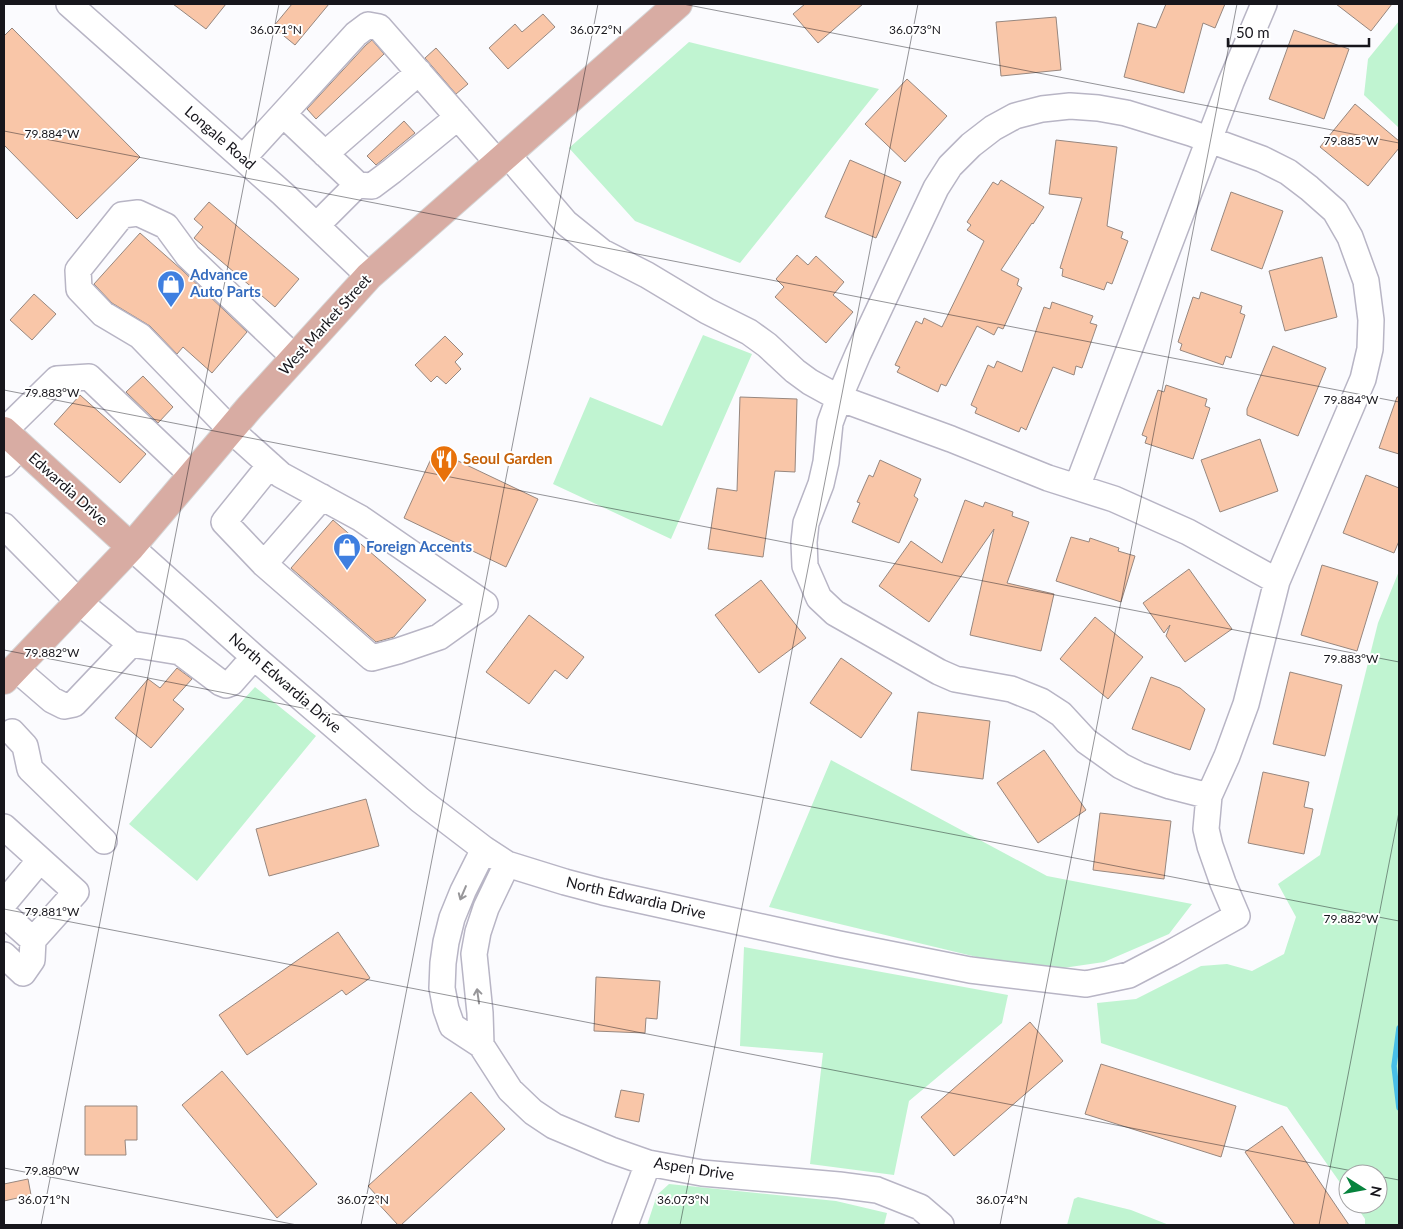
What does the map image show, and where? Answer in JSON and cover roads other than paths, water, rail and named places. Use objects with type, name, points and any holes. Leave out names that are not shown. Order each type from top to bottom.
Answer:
[{"type":"main road","name":"West Market Street","points":[[9,674],[131,547],[231,430],[370,276],[678,4]]},
{"type":"main road","name":"Edwardia Drive","points":[[8,443],[131,547]]},
{"type":"street","name":"Longale Road","points":[[69,4],[243,158],[370,276]]},
{"type":"street","points":[[1077,487],[1231,82],[1264,4]]},
{"type":"street","points":[[243,158],[356,34],[368,25],[379,28],[458,117],[503,158],[566,223],[602,252],[646,275],[707,311],[749,332],[767,344],[795,371],[810,382],[839,398],[951,439],[1048,478],[1114,499],[1188,532],[1277,581]]},
{"type":"street","points":[[324,154],[420,72]]},
{"type":"street","points":[[1070,106],[1126,113],[1209,140],[1262,159],[1288,172],[1335,211],[1350,237],[1366,281],[1371,320],[1370,349],[1363,379],[1277,581],[1246,704],[1209,796],[1170,786],[1121,766],[1086,742],[1061,714],[1041,701],[1011,689],[955,679],[939,672],[835,613],[819,598],[805,566],[804,542],[806,523],[821,484],[826,462],[830,423],[839,398],[936,188],[950,166],[971,145],[993,128],[1015,116],[1042,109],[1070,106]]},
{"type":"street","points":[[283,114],[358,186]]},
{"type":"street","points":[[317,225],[357,185],[372,186],[458,117]]},
{"type":"street","points":[[270,465],[224,522],[264,564],[372,658],[438,637],[486,604],[360,518],[281,475],[270,465],[231,430],[140,336],[103,314],[79,289],[78,270],[122,214],[138,213],[166,226],[188,256],[295,358]]},
{"type":"street","points":[[8,443],[57,379],[89,377],[192,476]]},
{"type":"street","points":[[264,564],[322,497]]},
{"type":"street","points":[[4,526],[79,602],[131,644],[180,652],[226,685],[231,683],[254,657]]},
{"type":"street","name":"North Edwardia Drive","points":[[131,547],[254,657],[420,800],[484,849],[507,864],[603,892],[839,944],[970,970],[1086,984],[1129,975],[1237,916],[1223,883],[1206,829],[1209,796]]},
{"type":"street","points":[[9,674],[64,706],[74,704],[131,644]]},
{"type":"street","points":[[7,732],[25,746],[30,769],[104,841]]},
{"type":"street","points":[[4,955],[23,973],[32,960],[33,940],[76,892],[5,831]]},
{"type":"street","name":"Aspen Drive","points":[[484,849],[452,918],[446,942],[442,988],[452,1026],[481,1045],[510,1090],[533,1112],[554,1126],[611,1150],[648,1162],[702,1173],[877,1190],[920,1207],[941,1225]]},
{"type":"street","points":[[4,903],[40,860]]},
{"type":"street","points":[[481,1045],[474,954],[478,932],[486,908],[507,864]]},
{"type":"street","points":[[4,914],[33,940]]},
{"type":"street","points":[[625,1225],[648,1162]]},
{"type":"waterway","points":[[1399,1028],[1394,1066],[1399,1108]]},
{"type":"place","name":"Advance Auto Parts","points":[[171,308]]},
{"type":"place","name":"Seoul Garden","points":[[444,483]]},
{"type":"place","name":"Foreign Accents","points":[[347,571]]}]
